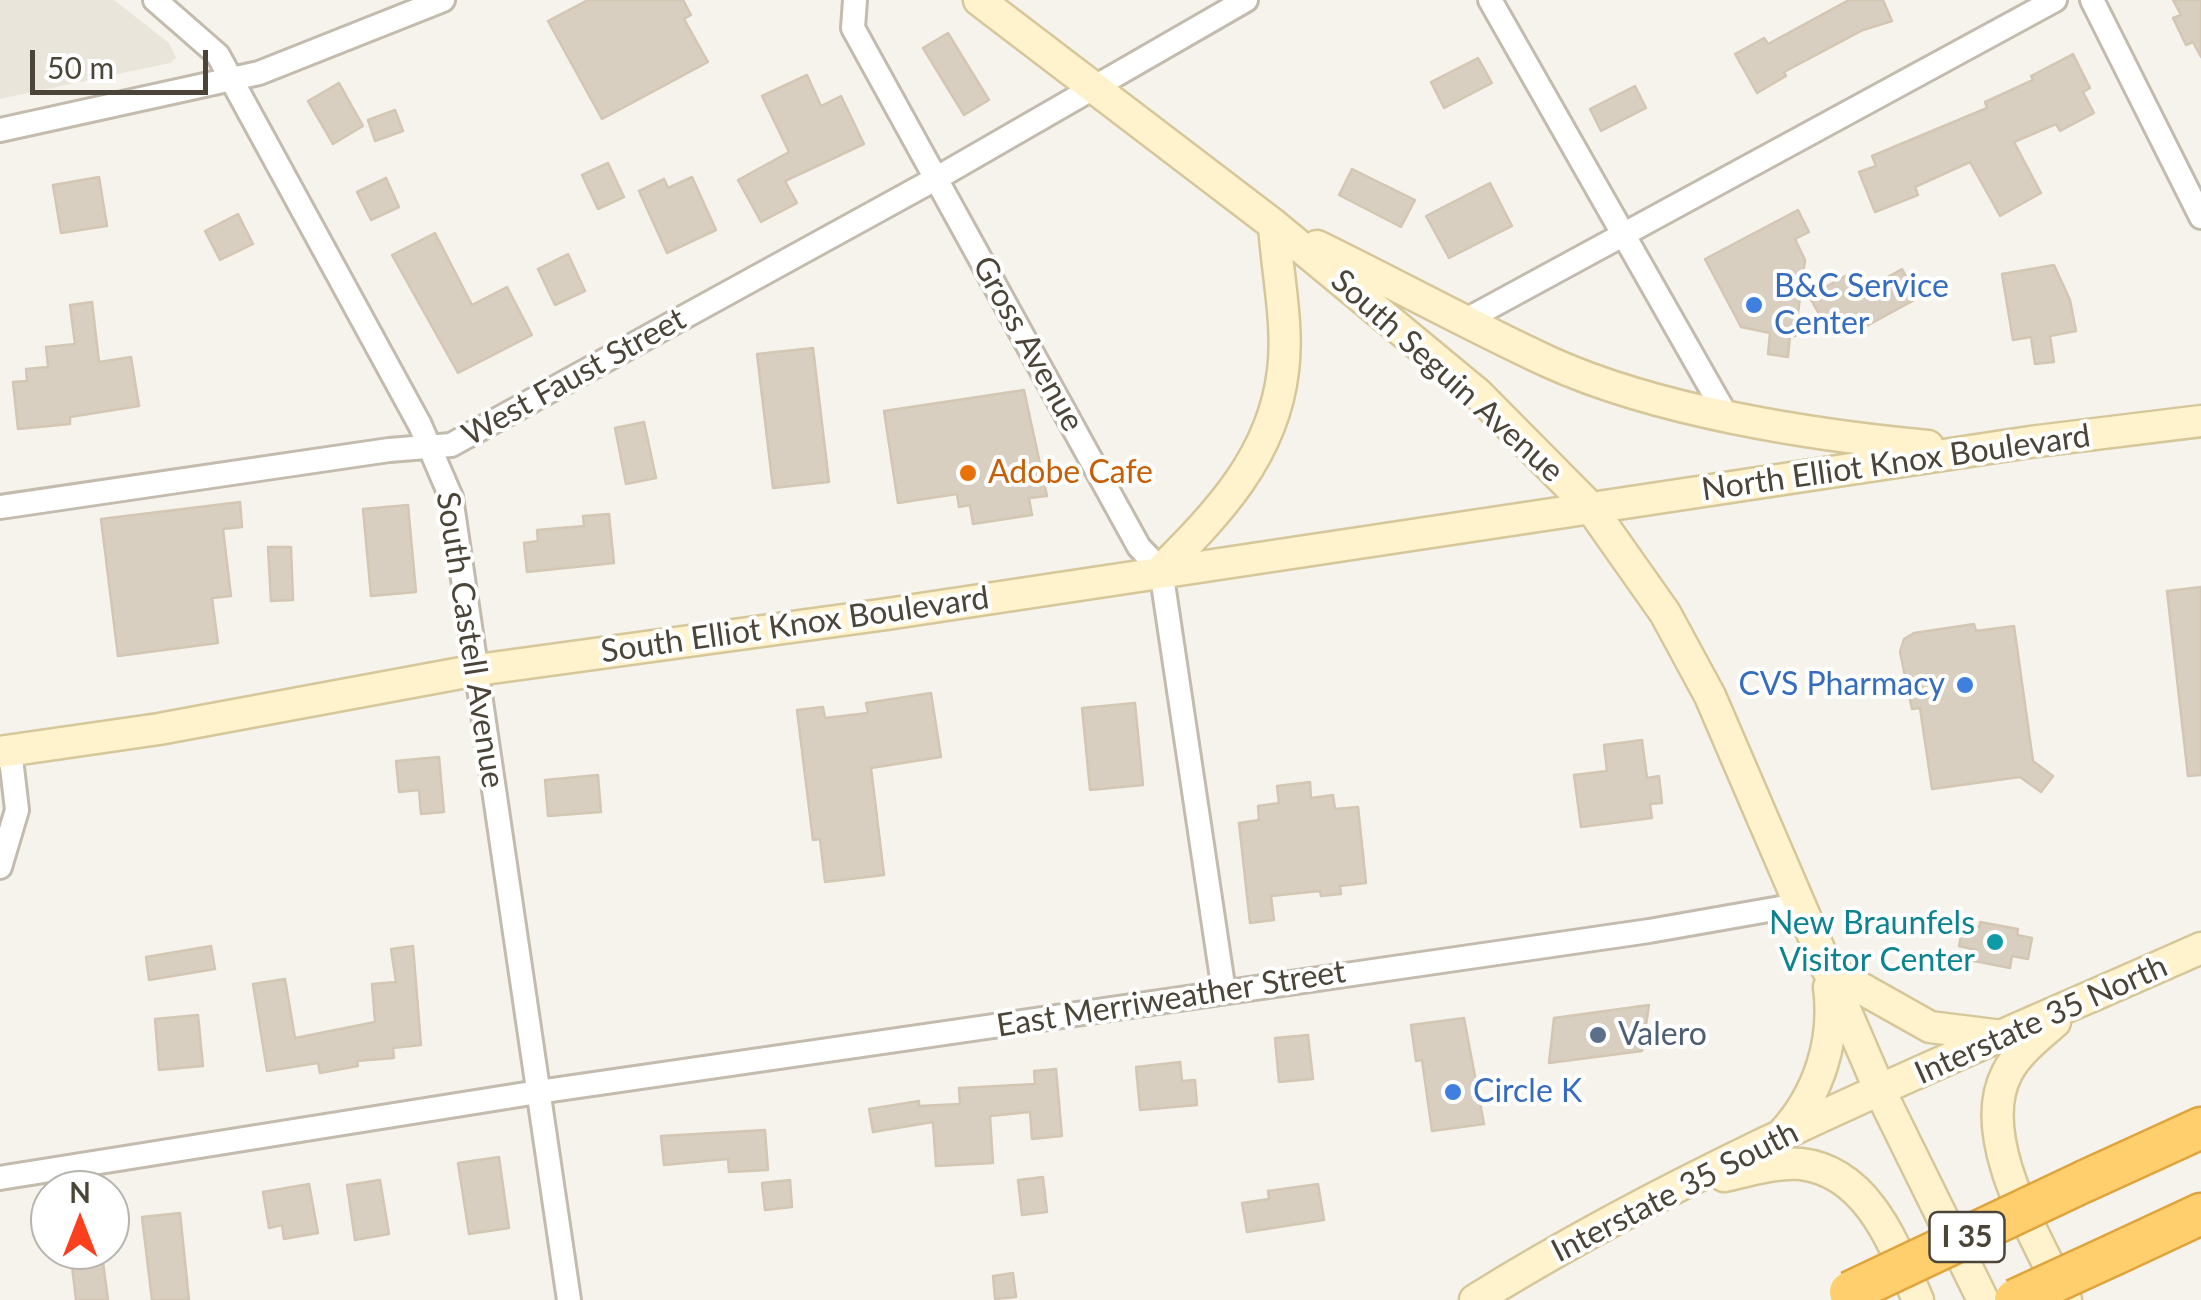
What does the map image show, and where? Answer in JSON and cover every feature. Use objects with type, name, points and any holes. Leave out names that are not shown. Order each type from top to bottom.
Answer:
[{"type":"highway","name":"I 35","points":[[1841,1296],[2201,1128]]},
{"type":"highway","name":"I 35","points":[[2015,1300],[2193,1220]]},
{"type":"main road","name":"South Seguin Avenue","points":[[979,0],[1274,225],[1478,394],[1592,508],[1687,651],[1803,904],[1881,1092],[1983,1300]]},
{"type":"main road","points":[[1161,570],[1230,497],[1263,446],[1274,414],[1284,369],[1274,225],[1551,363],[1652,398],[1858,439],[1976,450]]},
{"type":"main road","name":"North Elliot Knox Boulevard","points":[[1592,508],[2201,420]]},
{"type":"main road","name":"South Elliot Knox Boulevard","points":[[5,751],[160,729],[478,670],[1592,508]]},
{"type":"main road","name":"Interstate 35 North","points":[[1881,1092],[2201,948]]},
{"type":"main road","points":[[1827,969],[1930,1027],[2004,1036]]},
{"type":"main road","points":[[1780,1136],[1804,1111],[1820,1070],[1830,1024],[1827,969]]},
{"type":"main road","points":[[2066,1300],[2005,1167],[1998,1135],[2006,1075],[2020,1055],[2076,1004]]},
{"type":"main road","name":"Interstate 35 South","points":[[1474,1300],[1682,1186],[1780,1136],[1881,1092]]},
{"type":"main road","points":[[1682,1186],[1763,1168],[1800,1164],[1821,1169],[1841,1179],[1875,1211],[1918,1300]]},
{"type":"street","name":"South Castell Avenue","points":[[155,0],[206,40],[431,449],[451,498],[569,1300]]},
{"type":"street","points":[[0,130],[260,73],[442,0]]},
{"type":"street","name":"Gross Avenue","points":[[855,0],[853,28],[1138,546],[1161,570]]},
{"type":"street","name":"West Faust Street","points":[[0,507],[389,450],[431,449],[462,440],[937,178],[1094,84],[1246,0]]},
{"type":"street","points":[[1490,0],[1725,413]]},
{"type":"street","points":[[1468,319],[2054,0]]},
{"type":"street","points":[[2092,0],[2201,217]]},
{"type":"street","points":[[1161,570],[1224,992]]},
{"type":"street","points":[[0,867],[16,810],[5,751]]},
{"type":"street","name":"East Merriweather Street","points":[[0,1178],[538,1092],[1649,931],[1803,904]]},
{"type":"shaded area","points":[[0,0],[114,0],[169,43],[176,58],[170,63],[0,99]]},
{"type":"building","points":[[588,0],[683,0],[691,15],[684,19],[708,62],[602,119],[548,21]]},
{"type":"building","points":[[1849,0],[1883,0],[1892,21],[1863,30],[1784,72],[1786,76],[1757,93],[1735,54],[1764,38],[1768,44]]},
{"type":"building","points":[[2173,0],[2201,0],[2201,57],[2193,42],[2186,45],[2173,18],[2181,15]]},
{"type":"building","points":[[948,33],[989,100],[964,115],[923,48]]},
{"type":"building","points":[[2073,54],[2090,88],[2083,92],[2094,113],[2060,131],[2056,124],[2014,142],[2041,193],[2000,216],[1970,162],[1915,187],[1918,195],[1875,212],[1859,172],[1876,166],[1872,156],[1987,108],[1985,102],[2033,80],[2031,76]]},
{"type":"building","points":[[1478,58],[1492,83],[1444,108],[1431,82]]},
{"type":"building","points":[[807,75],[821,106],[841,96],[864,144],[785,181],[797,203],[761,222],[738,180],[789,152],[762,96]]},
{"type":"building","points":[[339,83],[363,126],[333,144],[308,101]]},
{"type":"building","points":[[1635,86],[1646,108],[1601,131],[1590,109]]},
{"type":"building","points":[[395,110],[403,131],[375,141],[368,120]]},
{"type":"building","points":[[608,163],[624,197],[598,209],[582,175]]},
{"type":"building","points":[[1352,169],[1415,200],[1401,227],[1339,195]]},
{"type":"building","points":[[99,177],[107,226],[61,233],[53,185]]},
{"type":"building","points":[[692,177],[716,230],[667,253],[639,191],[664,179],[668,188]]},
{"type":"building","points":[[386,178],[399,207],[371,220],[357,192]]},
{"type":"building","points":[[1490,183],[1512,226],[1449,258],[1426,216]]},
{"type":"building","points":[[1798,210],[1809,232],[1795,239],[1805,260],[1795,336],[1790,335],[1788,357],[1768,354],[1770,333],[1741,327],[1705,259]]},
{"type":"building","points":[[238,214],[253,244],[220,260],[205,231]]},
{"type":"building","points":[[435,233],[472,305],[507,287],[532,335],[458,373],[392,255]]},
{"type":"building","points":[[568,254],[585,291],[555,305],[538,269]]},
{"type":"building","points":[[2054,265],[2070,300],[2076,331],[2050,336],[2054,362],[2035,364],[2031,337],[2013,340],[2002,274]]},
{"type":"building","points":[[1902,269],[1918,298],[1850,335],[1829,332],[1809,296],[1849,274],[1859,293]]},
{"type":"building","points":[[92,302],[99,362],[131,357],[139,406],[70,417],[70,424],[18,429],[13,382],[27,381],[26,369],[48,367],[46,347],[75,344],[70,305]]},
{"type":"building","points":[[813,348],[829,482],[773,488],[757,354]]},
{"type":"building","name":"Adobe Cafe","points":[[1024,390],[1047,496],[1029,498],[1032,515],[973,524],[970,505],[959,507],[957,494],[898,503],[884,411]]},
{"type":"building","points":[[644,422],[656,478],[626,484],[615,428]]},
{"type":"building","points":[[240,502],[242,527],[223,529],[231,596],[212,598],[218,643],[118,656],[101,519]]},
{"type":"building","points":[[408,505],[416,592],[371,596],[363,509]]},
{"type":"building","points":[[609,514],[614,563],[527,572],[524,543],[538,541],[537,530],[584,526],[583,516]]},
{"type":"building","points":[[268,547],[291,547],[293,600],[271,601]]},
{"type":"building","points":[[2201,587],[2201,775],[2188,776],[2167,591]]},
{"type":"building","name":"CVS Pharmacy","points":[[1974,624],[1976,631],[2014,626],[2033,761],[2053,776],[2041,792],[2020,777],[1932,789],[1920,708],[1912,709],[1900,652],[1904,639],[1914,633]]},
{"type":"building","points":[[931,693],[941,757],[871,768],[884,875],[825,882],[820,839],[813,840],[797,710],[823,707],[825,718],[868,713],[866,703]]},
{"type":"building","points":[[1135,703],[1143,785],[1090,790],[1082,708]]},
{"type":"building","points":[[1642,740],[1647,778],[1659,776],[1662,803],[1650,804],[1652,818],[1581,827],[1574,775],[1607,771],[1604,745]]},
{"type":"building","points":[[439,757],[444,812],[421,814],[419,790],[399,792],[396,761]]},
{"type":"building","points":[[598,775],[601,812],[548,816],[545,780]]},
{"type":"building","points":[[1310,782],[1311,798],[1333,795],[1335,809],[1358,807],[1366,883],[1340,886],[1341,894],[1321,896],[1320,891],[1271,896],[1274,920],[1250,923],[1239,823],[1259,820],[1258,806],[1279,803],[1277,786]]},
{"type":"building","name":"New Braunfels Visitor Center","points":[[1980,922],[2018,929],[2017,935],[2032,938],[2028,959],[2012,956],[2010,968],[1974,961],[1976,950],[1959,946],[1963,924],[1980,927]]},
{"type":"building","points":[[211,946],[215,969],[149,980],[146,957]]},
{"type":"building","points":[[413,946],[421,1045],[393,1048],[394,1058],[357,1061],[358,1066],[320,1073],[318,1063],[267,1071],[253,984],[285,979],[295,1038],[375,1022],[372,984],[396,982],[391,949]]},
{"type":"building","name":"Valero","points":[[1649,1005],[1642,1051],[1549,1063],[1554,1018]]},
{"type":"building","points":[[198,1015],[203,1066],[159,1070],[155,1019]]},
{"type":"building","name":"Circle K","points":[[1464,1018],[1484,1124],[1432,1131],[1422,1060],[1416,1061],[1411,1025]]},
{"type":"building","points":[[1308,1035],[1313,1079],[1279,1082],[1275,1038]]},
{"type":"building","points":[[1180,1062],[1182,1081],[1195,1080],[1197,1105],[1140,1110],[1136,1067]]},
{"type":"building","points":[[1056,1069],[1062,1136],[1032,1139],[1030,1112],[990,1116],[993,1163],[936,1166],[933,1122],[873,1132],[869,1109],[919,1101],[919,1106],[960,1104],[959,1088],[1035,1084],[1034,1071]]},
{"type":"building","points":[[765,1130],[768,1170],[729,1172],[728,1159],[664,1165],[661,1136]]},
{"type":"building","points":[[499,1157],[509,1228],[469,1234],[458,1163]]},
{"type":"building","points":[[1043,1177],[1047,1212],[1022,1215],[1018,1180]]},
{"type":"building","points":[[380,1180],[389,1234],[355,1240],[347,1185]]},
{"type":"building","points":[[790,1180],[792,1207],[765,1210],[762,1183]]},
{"type":"building","points":[[309,1184],[318,1233],[284,1239],[282,1225],[269,1228],[263,1192]]},
{"type":"building","points":[[1318,1184],[1324,1220],[1247,1232],[1242,1203],[1269,1199],[1268,1191]]},
{"type":"building","points":[[180,1213],[189,1300],[152,1300],[142,1217]]},
{"type":"building","points":[[72,1270],[104,1270],[108,1300],[76,1300]]},
{"type":"building","points":[[1013,1273],[1016,1297],[995,1299],[993,1276]]},
{"type":"place","name":"B&C Service Center","points":[[1754,305]]},
{"type":"place","name":"Adobe Cafe","points":[[968,473]]},
{"type":"place","name":"CVS Pharmacy","points":[[1965,685]]},
{"type":"place","name":"New Braunfels Visitor Center","points":[[1995,942]]},
{"type":"place","name":"Valero","points":[[1598,1035]]},
{"type":"place","name":"Circle K","points":[[1453,1092]]}]
